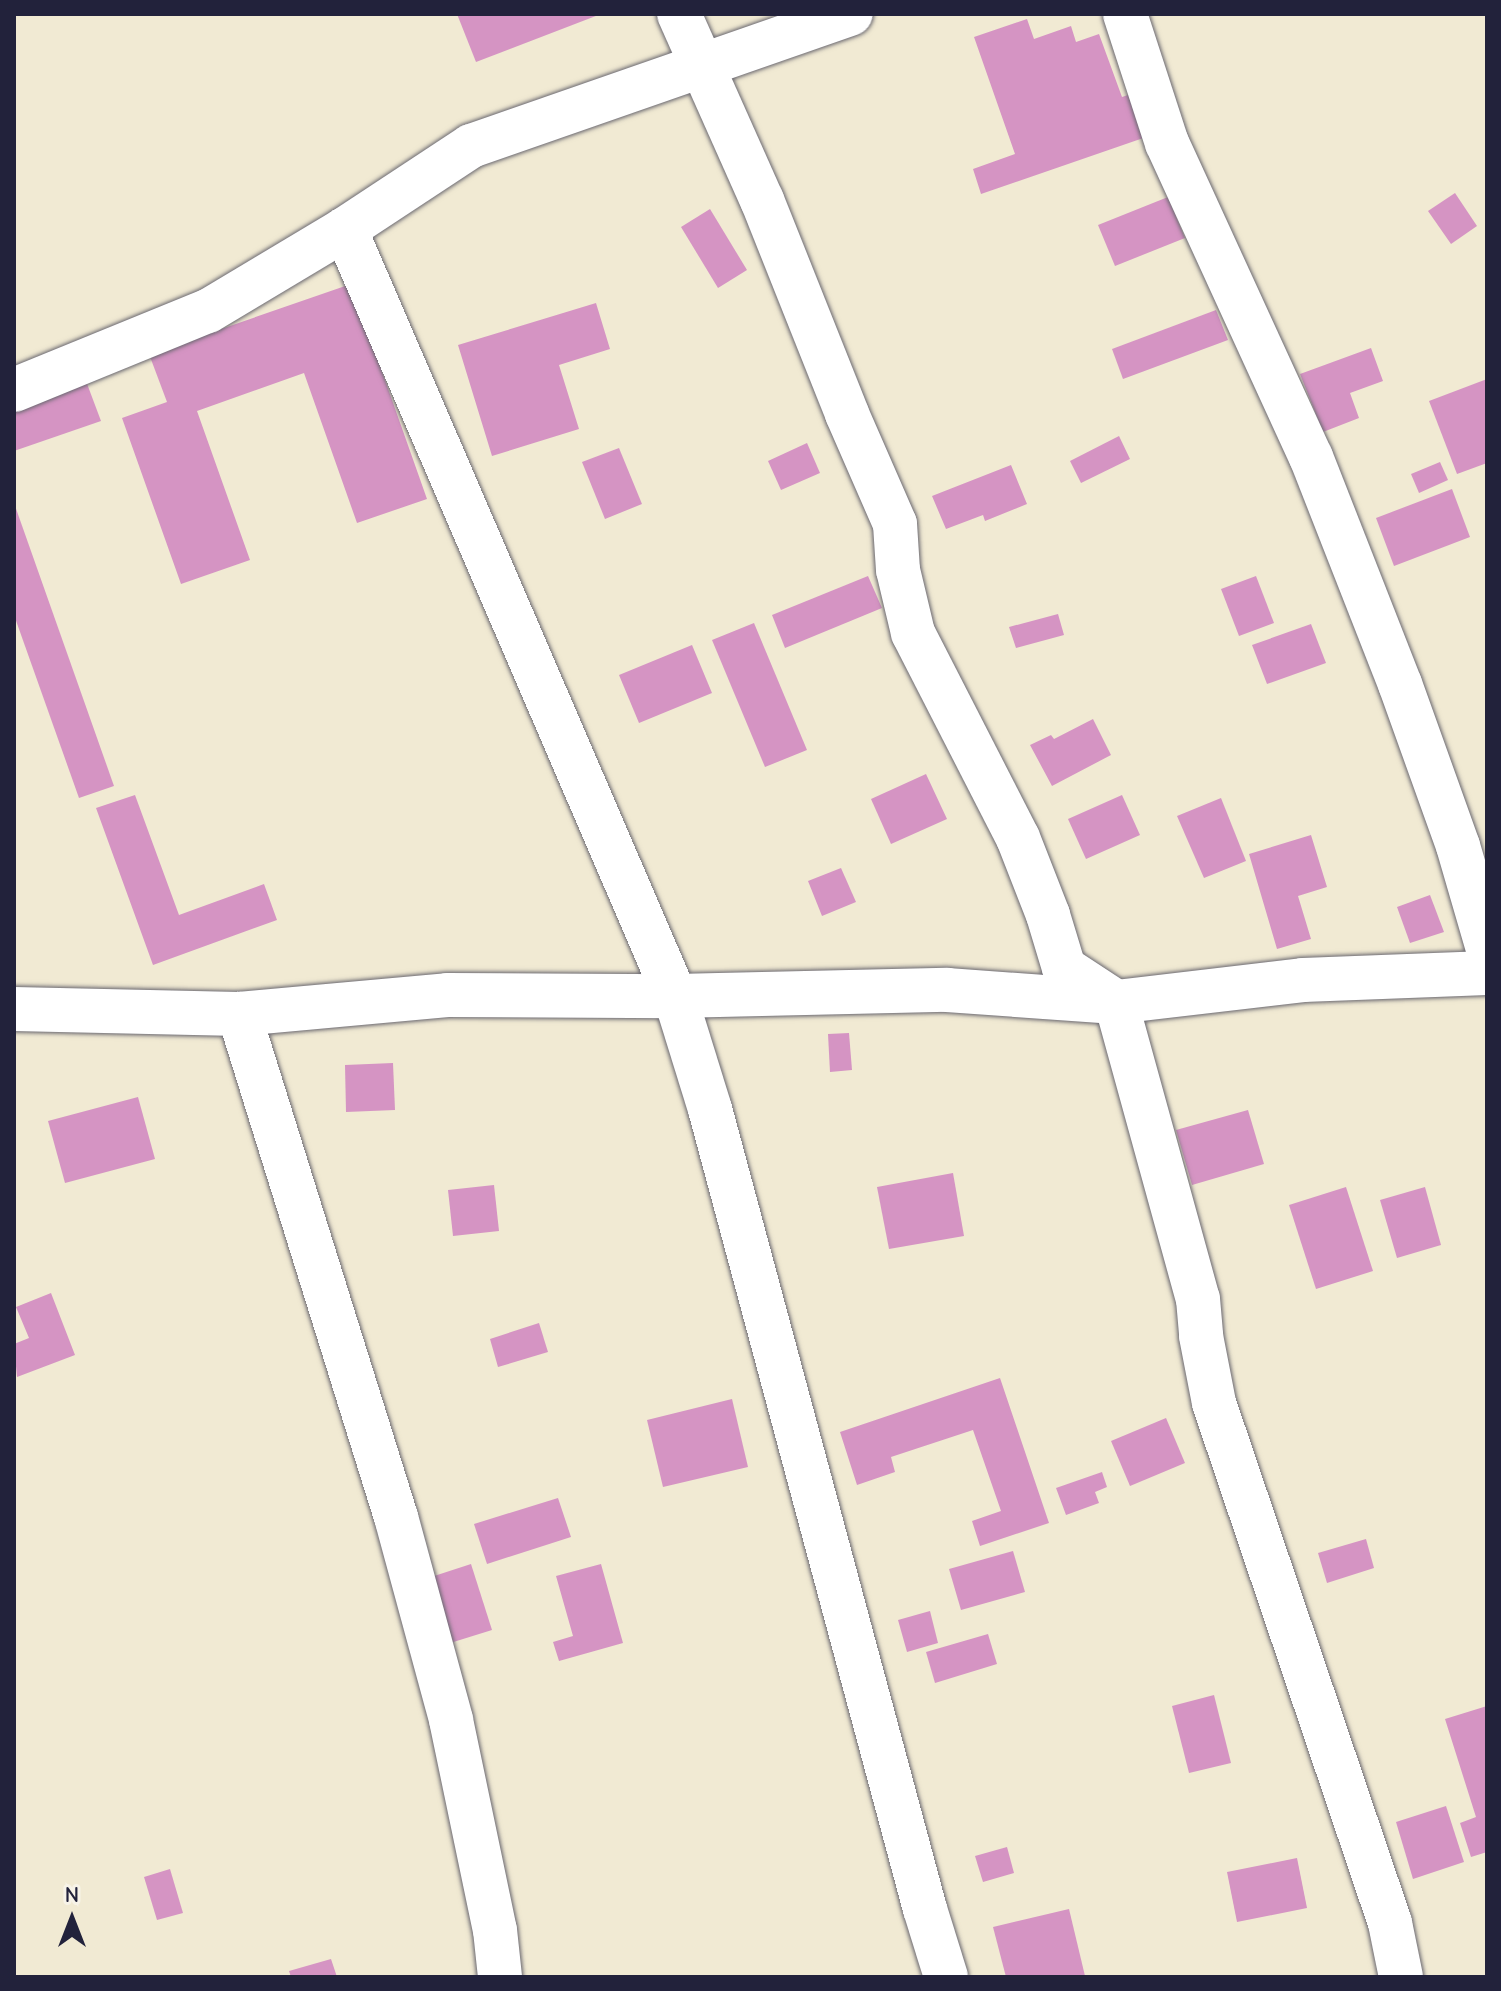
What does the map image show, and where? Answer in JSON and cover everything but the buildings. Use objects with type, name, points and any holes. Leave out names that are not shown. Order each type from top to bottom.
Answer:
[{"type":"street","points":[[679,14],[768,215],[847,414],[895,524],[898,570],[913,633],[1018,838],[1048,915],[1064,968],[1116,1002],[1198,1299],[1201,1336],[1214,1403],[1390,1923],[1401,1977]]},
{"type":"street","points":[[14,390],[208,311],[345,229],[471,146],[851,14]]},
{"type":"street","points":[[1125,14],[1167,143],[1311,457],[1400,684],[1458,846],[1487,946]]},
{"type":"street","points":[[345,229],[675,996],[715,1124],[925,1909],[946,1977]]},
{"type":"street","points":[[14,1009],[239,1014],[447,995],[675,996],[947,990],[1116,1002],[1303,980],[1487,973]]},
{"type":"street","points":[[239,1014],[404,1546],[451,1720],[495,1930],[500,1977]]}]
